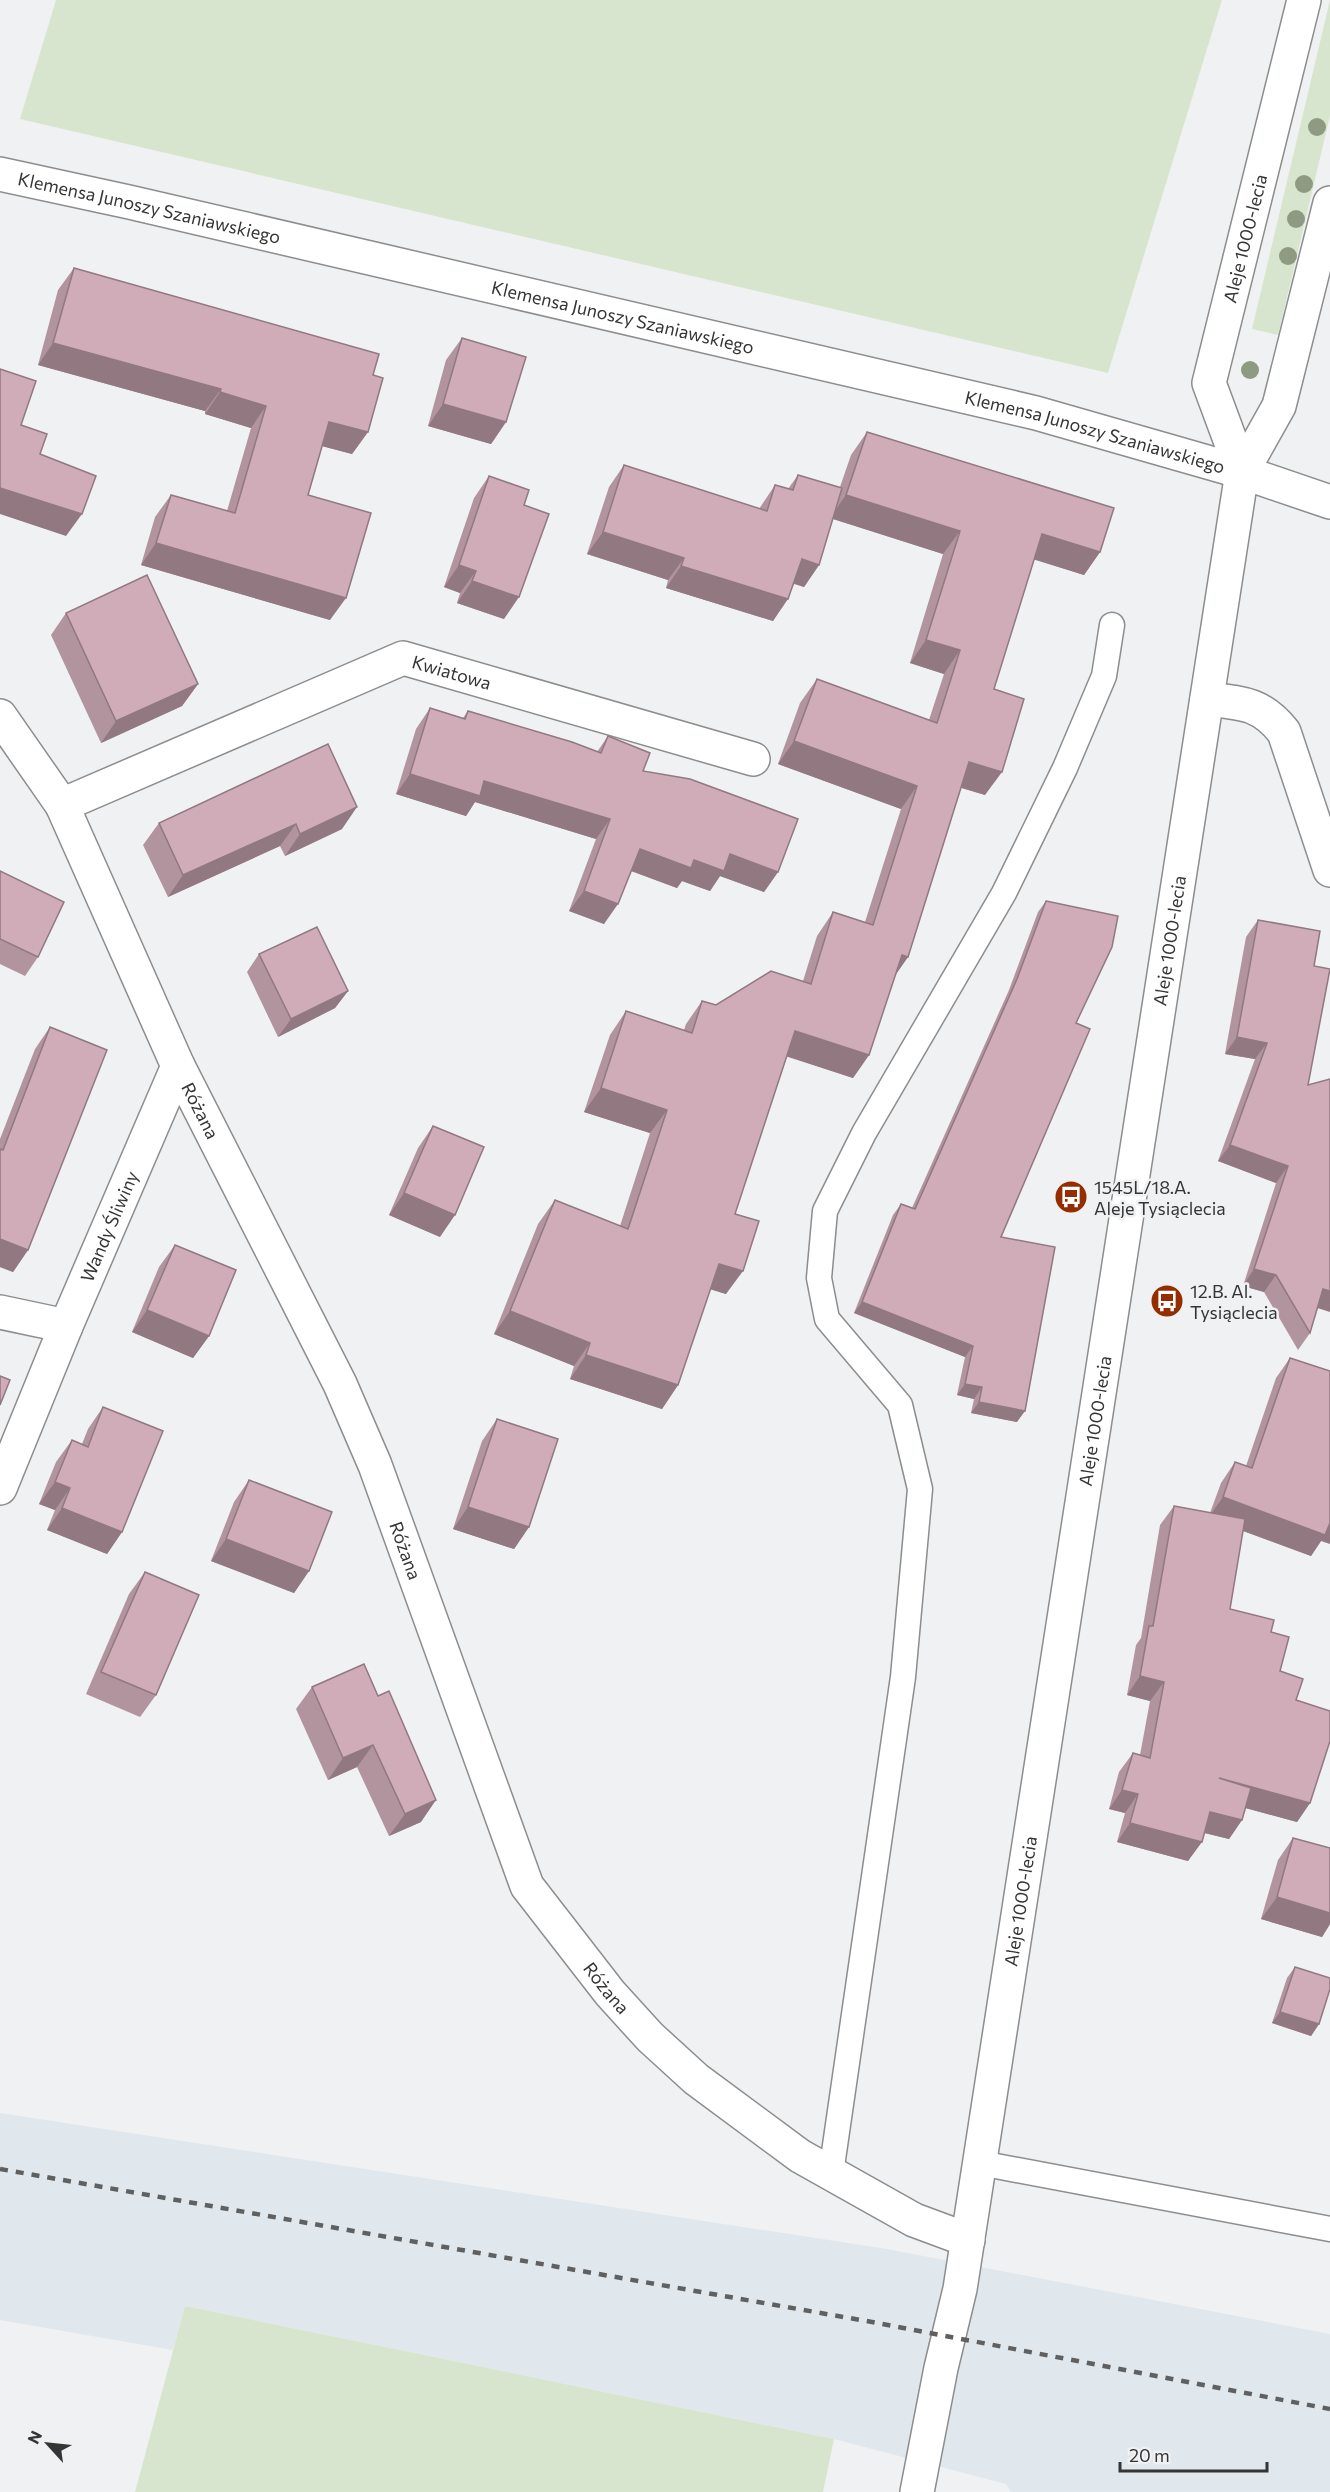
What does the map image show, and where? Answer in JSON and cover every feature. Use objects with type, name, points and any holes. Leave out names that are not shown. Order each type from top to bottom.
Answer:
[{"type":"street","name":"Aleje 1000-lecia","points":[[1242,472],[1209,383],[1304,0]]},
{"type":"street","name":"Klemensa Junoszy Szaniawskiego","points":[[0,174],[1036,413],[1242,472],[1330,502]]},
{"type":"street","name":"Aleje 1000-lecia","points":[[916,2492],[941,2368],[960,2289],[968,2240],[1201,751],[1242,472],[1279,406],[1330,203]]},
{"type":"street","name":"Kwiatowa","points":[[62,805],[404,657],[753,759]]},
{"type":"street","points":[[1207,699],[1254,708],[1271,716],[1284,732],[1330,870]]},
{"type":"street","name":"Różana","points":[[0,716],[62,805],[178,1066],[345,1394],[375,1465],[527,1886],[609,1993],[650,2037],[696,2079],[800,2156],[914,2220],[968,2240]]},
{"type":"street","name":"Wandy Śliwiny","points":[[0,1488],[66,1326],[178,1066]]},
{"type":"street","points":[[0,1311],[66,1326]]},
{"type":"lane","points":[[831,2174],[903,1677],[920,1489],[900,1405],[827,1319],[819,1278],[825,1211],[864,1133],[998,903],[1035,830],[1065,768],[1104,676],[1112,625]]},
{"type":"lane","points":[[980,2163],[1330,2229]]},
{"type":"shaded area","points":[[0,2113],[887,2249],[1330,2334],[1330,2492],[1011,2492],[1006,2484],[834,2439],[185,2306],[173,2350],[0,2320]]},
{"type":"green space","points":[[56,0],[1222,0],[1108,373],[20,119]]},
{"type":"green space","points":[[1330,0],[1330,116],[1278,335],[1252,329]]},
{"type":"green space","points":[[185,2306],[834,2439],[823,2492],[135,2492]]},
{"type":"building","points":[[74,268],[379,354],[373,375],[383,378],[368,432],[329,422],[308,495],[371,513],[346,598],[156,543],[171,495],[235,513],[266,406],[220,392],[221,389],[53,343]]},
{"type":"building","points":[[462,338],[526,357],[506,422],[443,404]]},
{"type":"building","points":[[0,369],[36,381],[21,425],[47,434],[40,454],[96,476],[82,514],[0,488]]},
{"type":"building","points":[[867,432],[1114,508],[1100,552],[1042,534],[994,689],[1024,699],[1002,772],[969,762],[908,957],[902,955],[869,1055],[795,1031],[735,1214],[759,1221],[743,1271],[719,1264],[678,1385],[586,1355],[590,1343],[510,1311],[555,1200],[628,1229],[667,1110],[601,1088],[626,1011],[692,1033],[702,1001],[716,1005],[771,971],[811,984],[833,912],[873,925],[917,786],[794,741],[817,679],[937,723],[960,650],[926,640],[960,531],[846,495]]},
{"type":"building","points":[[624,465],[767,511],[775,485],[793,490],[798,475],[842,488],[819,565],[802,559],[788,599],[681,566],[684,558],[603,532]]},
{"type":"building","points":[[489,476],[529,490],[524,505],[549,514],[519,597],[472,581],[476,571],[459,565]]},
{"type":"building","points":[[147,575],[198,684],[116,721],[66,613]]},
{"type":"building","points":[[430,708],[465,719],[468,711],[601,753],[608,736],[650,753],[643,771],[690,779],[798,819],[778,872],[730,854],[724,871],[694,860],[691,868],[640,849],[618,904],[584,891],[610,819],[484,781],[480,796],[410,774]]},
{"type":"building","points":[[328,744],[357,807],[300,834],[296,824],[183,875],[159,823]]},
{"type":"building","points":[[0,871],[64,902],[38,957],[0,939]]},
{"type":"building","points":[[1046,901],[1118,916],[1112,947],[1076,1023],[1090,1029],[1001,1237],[1055,1247],[1025,1411],[979,1402],[982,1387],[965,1384],[973,1346],[862,1302],[901,1204],[915,1209],[1017,979]]},
{"type":"building","points":[[1258,920],[1320,931],[1314,966],[1330,969],[1308,1085],[1330,1079],[1330,1291],[1323,1289],[1310,1333],[1276,1275],[1254,1269],[1288,1166],[1230,1145],[1267,1043],[1237,1037]]},
{"type":"building","points":[[317,927],[348,991],[291,1019],[259,954]]},
{"type":"building","points":[[50,1027],[107,1050],[28,1250],[0,1239],[0,1149],[3,1150]]},
{"type":"building","points":[[433,1126],[484,1147],[455,1215],[404,1193]]},
{"type":"building","points":[[175,1245],[236,1270],[209,1336],[147,1310]]},
{"type":"building","points":[[1290,1358],[1330,1371],[1330,1523],[1325,1535],[1223,1497],[1235,1462],[1252,1468]]},
{"type":"building","points":[[0,1376],[10,1380],[0,1405]]},
{"type":"building","points":[[103,1407],[163,1431],[122,1532],[62,1508],[70,1488],[55,1482],[72,1440],[88,1447]]},
{"type":"building","points":[[497,1419],[558,1439],[529,1527],[468,1507]]},
{"type":"building","points":[[249,1480],[332,1512],[309,1571],[226,1539]]},
{"type":"building","points":[[1174,1506],[1245,1519],[1230,1609],[1274,1620],[1271,1632],[1289,1637],[1280,1671],[1303,1679],[1296,1700],[1330,1711],[1330,1741],[1310,1803],[1219,1778],[1251,1788],[1242,1820],[1210,1812],[1202,1842],[1130,1823],[1138,1794],[1122,1790],[1133,1753],[1150,1758],[1164,1682],[1140,1676],[1149,1626],[1153,1626]]},
{"type":"building","points":[[145,1572],[199,1595],[156,1695],[101,1672]]},
{"type":"building","points":[[364,1664],[378,1696],[389,1691],[436,1800],[405,1814],[373,1745],[343,1758],[312,1687]]},
{"type":"building","points":[[1293,1838],[1330,1848],[1330,1913],[1277,1897]]},
{"type":"building","points":[[1295,1967],[1330,1978],[1330,1989],[1319,2024],[1280,2012]]},
{"type":"railway","points":[[0,2169],[872,2322],[1330,2409]]},
{"type":"place","name":"1545L/18.A. Aleje Tysiąclecia","points":[[1071,1197]]},
{"type":"place","name":"12.B. Al. Tysiąclecia","points":[[1167,1301]]}]
